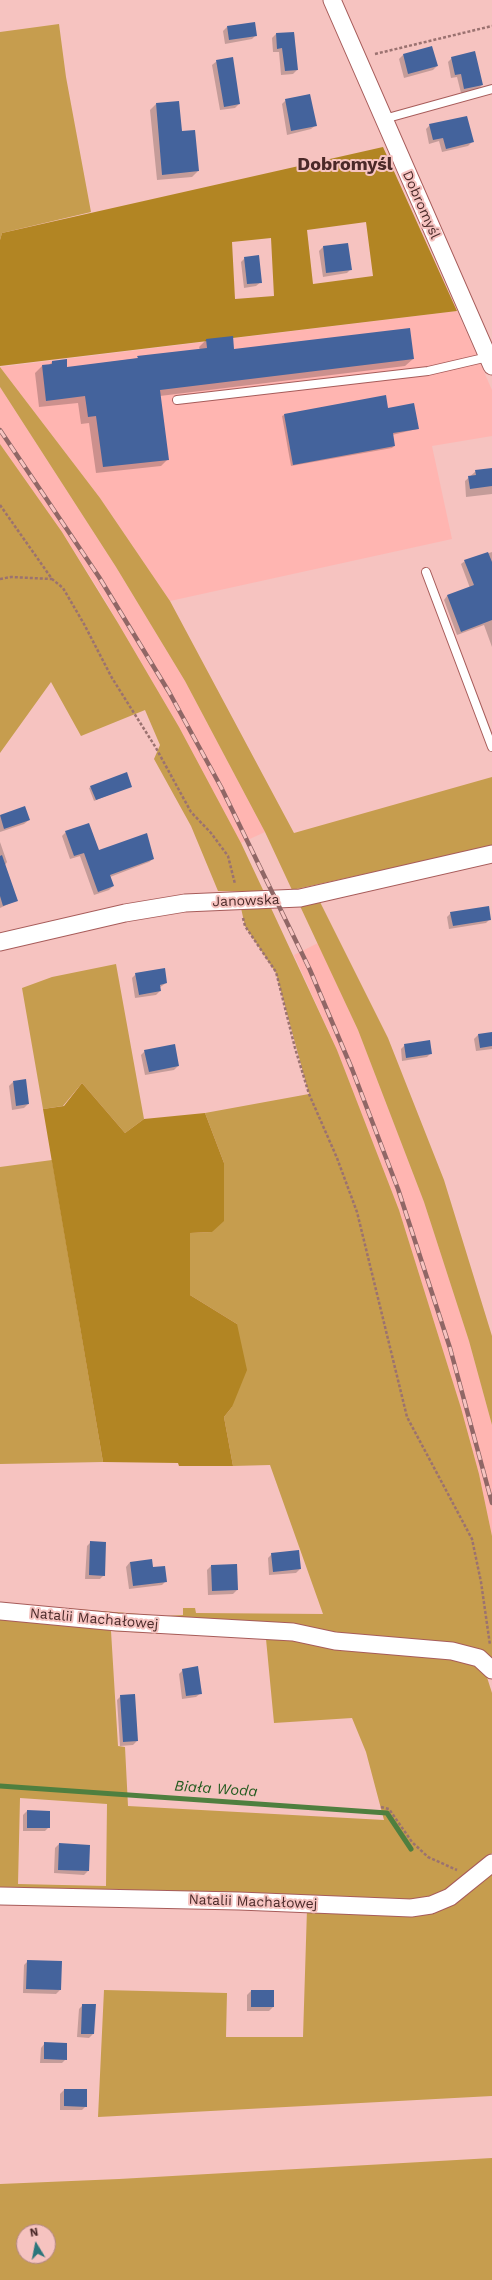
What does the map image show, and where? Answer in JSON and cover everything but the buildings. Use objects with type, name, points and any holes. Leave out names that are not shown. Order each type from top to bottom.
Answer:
[{"type":"street","name":"Dobromyśl","points":[[332,0],[356,58],[490,362]]},
{"type":"street","name":"Janowska","points":[[0,942],[125,913],[185,903],[300,898],[492,854]]},
{"type":"street","name":"Natalii Machałowej","points":[[0,1611],[117,1622],[293,1632],[335,1641],[452,1651],[479,1658],[488,1666]]},
{"type":"street","name":"Natalii Machałowej","points":[[0,1896],[239,1901],[411,1908],[431,1905],[450,1897],[486,1868]]},
{"type":"lane","points":[[384,119],[492,89]]},
{"type":"lane","points":[[177,400],[428,371],[490,362]]},
{"type":"lane","points":[[426,572],[492,747]]},
{"type":"path","points":[[356,58],[492,26]]},
{"type":"path","points":[[0,505],[52,579],[63,588],[84,624],[112,678],[156,748],[190,812],[211,833],[228,856],[245,926],[276,972],[294,1048],[309,1094],[337,1158],[357,1212],[407,1417],[472,1539],[481,1582],[490,1643],[488,1666]]},
{"type":"path","points":[[0,580],[11,577],[52,579]]},
{"type":"path","points":[[381,1808],[389,1809],[412,1842],[428,1857],[452,1869],[486,1868]]},
{"type":"shaded area","points":[[59,24],[66,77],[91,212],[2,233],[0,240],[0,32]]},
{"type":"shaded area","points":[[383,147],[457,311],[0,366],[0,240],[2,233]],"holes":[[[366,222],[373,276],[313,284],[307,230]],[[271,238],[274,296],[235,299],[232,242]]]},
{"type":"shaded area","points":[[457,311],[492,390],[492,436],[432,446],[452,539],[170,601],[100,498],[0,367]]},
{"type":"shaded area","points":[[0,367],[100,498],[170,601],[294,833],[492,777],[492,846],[292,890],[265,832],[185,681],[116,567],[0,387]]},
{"type":"shaded area","points":[[0,387],[116,567],[185,681],[265,832],[241,843],[179,727],[103,597],[62,532],[0,444]]},
{"type":"shaded area","points":[[0,444],[62,532],[118,623],[179,727],[241,843],[264,892],[218,891],[191,826],[154,759],[160,745],[145,710],[81,736],[51,682],[0,753]]},
{"type":"shaded area","points":[[320,902],[388,1038],[444,1180],[492,1336],[492,1425],[469,1341],[424,1202],[358,1030],[300,906]]},
{"type":"shaded area","points":[[241,908],[271,908],[337,1050],[399,1210],[461,1408],[479,1474],[492,1536],[492,1661],[176,1621],[0,1603],[165,1616],[183,1615],[183,1608],[195,1608],[196,1613],[323,1614],[270,1465],[233,1466],[224,1417],[232,1407],[237,1324],[190,1295],[188,1270],[190,1233],[212,1232],[224,1163],[205,1113],[309,1094],[276,973],[245,926]]},
{"type":"shaded area","points":[[318,943],[358,1030],[424,1202],[469,1341],[492,1425],[492,1536],[479,1474],[461,1408],[399,1210],[337,1050],[294,955]]},
{"type":"shaded area","points":[[116,964],[144,1119],[125,1133],[82,1083],[63,1106],[43,1109],[22,988],[52,977]]},
{"type":"shaded area","points":[[82,1083],[125,1133],[144,1119],[205,1113],[224,1163],[224,1221],[212,1232],[190,1233],[190,1295],[237,1324],[247,1370],[232,1407],[224,1417],[233,1466],[179,1466],[178,1463],[103,1462],[43,1109],[64,1106]]},
{"type":"shaded area","points":[[52,1160],[103,1462],[0,1464],[0,1167]]},
{"type":"shaded area","points":[[0,1616],[264,1635],[466,1659],[485,1671],[492,1693],[492,1853],[445,1892],[413,1903],[0,1892]],"holes":[[[111,1631],[266,1639],[274,1723],[352,1718],[366,1752],[384,1820],[128,1806],[125,1747],[118,1746]],[[20,1798],[107,1804],[106,1886],[18,1884]]]},
{"type":"shaded area","points":[[492,1871],[492,2096],[98,2117],[104,1990],[227,1993],[226,2037],[303,2037],[307,1909],[400,1913]]},
{"type":"shaded area","points":[[492,2158],[492,2280],[0,2280],[0,2184],[119,2179]]},
{"type":"waterway","name":"Biała Woda","points":[[0,1786],[387,1813],[411,1849]]},
{"type":"railway","points":[[0,430],[99,577],[169,692],[221,787],[310,970],[352,1069],[398,1189],[450,1348],[492,1503]]},
{"type":"district","name":"Dobromyśl","points":[[345,165]]}]
